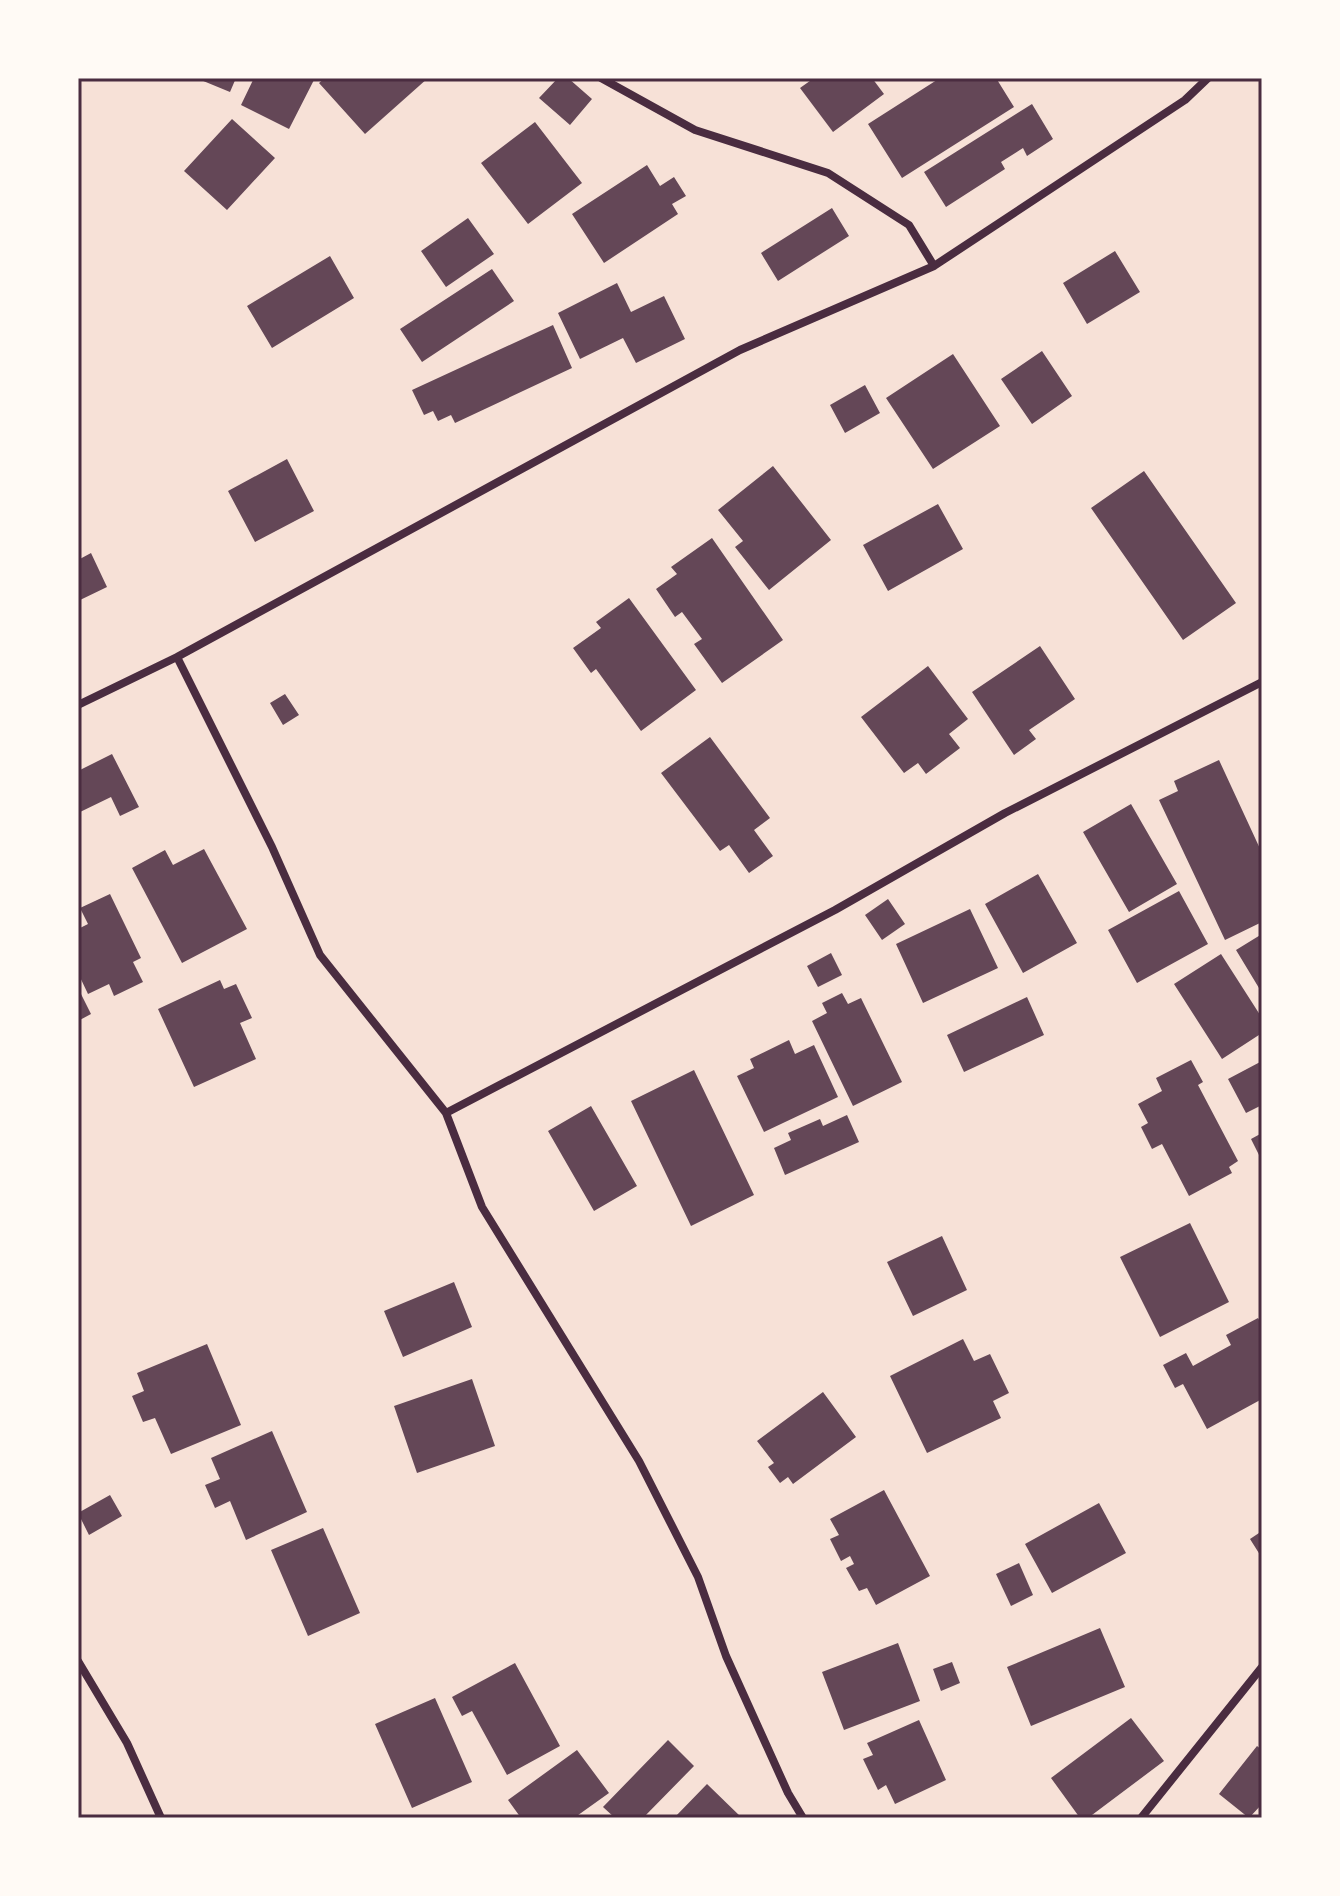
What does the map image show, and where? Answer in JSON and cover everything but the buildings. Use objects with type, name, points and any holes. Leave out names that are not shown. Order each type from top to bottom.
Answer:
[{"type":"street","points":[[601,78],[695,130],[828,173],[909,225],[934,266]]},
{"type":"street","points":[[78,705],[177,657],[740,350],[934,266],[1185,100],[1208,78]]},
{"type":"street","points":[[177,657],[272,847],[320,955],[446,1113],[482,1207],[639,1461],[698,1577],[726,1656],[788,1793],[803,1818]]},
{"type":"street","points":[[446,1113],[835,910],[1005,813],[1262,682]]},
{"type":"street","points":[[78,1661],[127,1743],[161,1818]]},
{"type":"street","points":[[1141,1818],[1262,1667]]}]
